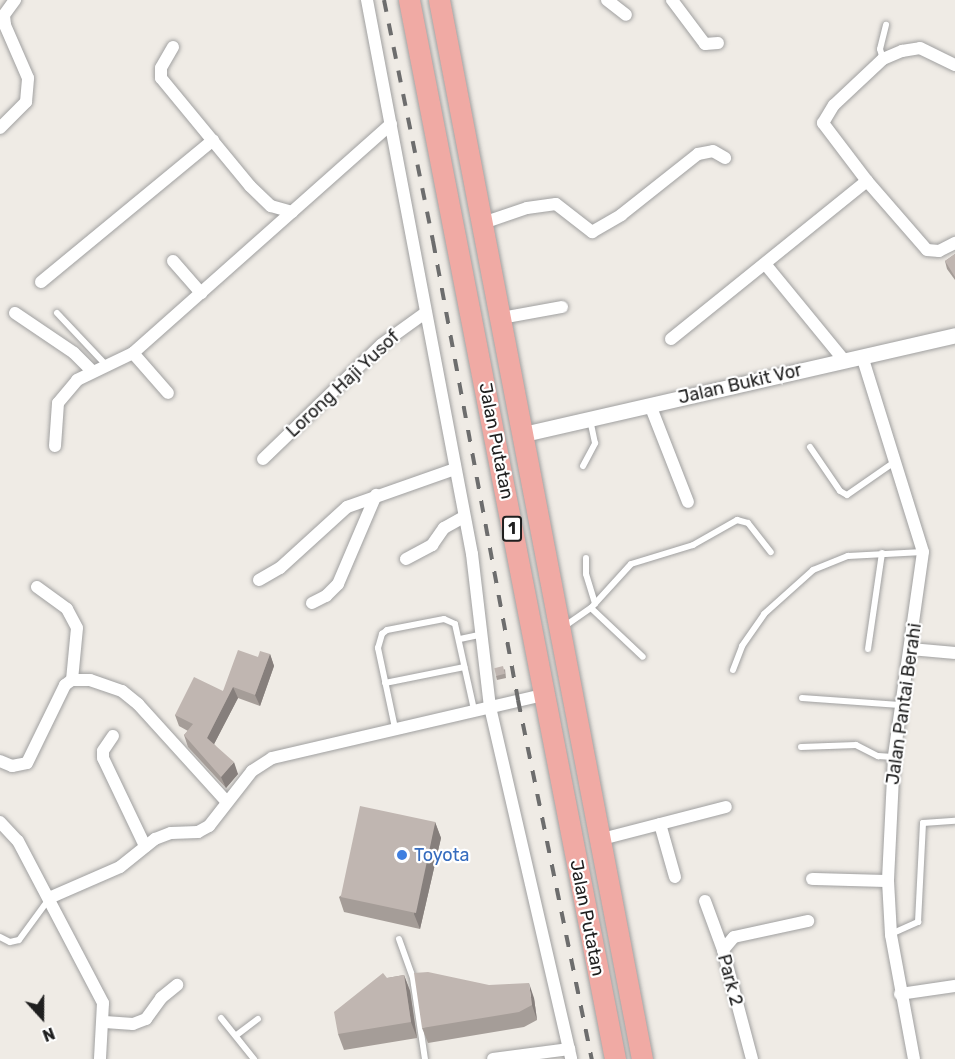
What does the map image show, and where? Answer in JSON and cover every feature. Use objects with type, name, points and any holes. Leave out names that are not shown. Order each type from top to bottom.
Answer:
[{"type":"highway","name":"Jalan Putatan","points":[[409,0],[494,428],[542,695],[615,1059]]},
{"type":"highway","name":"Jalan Putatan","points":[[441,10],[523,427],[598,840],[642,1059]]},
{"type":"highway","points":[[494,428],[523,427]]},
{"type":"highway","points":[[554,755],[581,749]]},
{"type":"street","points":[[0,128],[26,102],[28,78],[5,25],[4,15],[15,0]]},
{"type":"street","points":[[367,0],[465,517],[483,634],[490,707],[570,1054],[493,1059]]},
{"type":"street","points":[[441,10],[451,0]]},
{"type":"street","points":[[606,0],[626,15]]},
{"type":"street","points":[[672,0],[705,44],[718,43]]},
{"type":"street","points":[[173,47],[160,68],[161,78],[271,206],[292,212]]},
{"type":"street","points":[[955,65],[920,48],[883,59],[834,105],[823,123],[867,181],[927,250],[939,251],[955,243]]},
{"type":"street","points":[[55,446],[58,404],[91,370],[107,366],[133,352],[391,124]]},
{"type":"street","points":[[41,282],[213,140]]},
{"type":"street","points":[[483,224],[527,208],[556,204],[592,232],[621,215],[698,154],[713,151],[725,158]]},
{"type":"street","points":[[670,339],[766,265],[867,181]]},
{"type":"street","points":[[173,261],[201,292]]},
{"type":"street","points":[[766,265],[843,360]]},
{"type":"street","points":[[501,318],[562,307]]},
{"type":"street","points":[[15,313],[74,353],[91,370]]},
{"type":"street","name":"Lorong Haji Yusof","points":[[263,459],[382,344],[425,313]]},
{"type":"street","name":"Jalan Bukit Vor","points":[[523,427],[590,419],[843,360],[954,338]]},
{"type":"street","points":[[133,352],[168,393]]},
{"type":"street","name":"Jalan Pantai Berahi","points":[[862,356],[922,552],[911,649],[900,705],[894,757],[888,881],[891,934],[900,994],[914,1059]]},
{"type":"street","points":[[650,405],[687,502]]},
{"type":"street","points":[[259,580],[280,568],[336,514],[376,495],[455,470]]},
{"type":"street","points":[[312,603],[326,596],[338,584],[376,495]]},
{"type":"street","points":[[406,559],[432,545],[444,528],[465,517]]},
{"type":"street","points":[[0,761],[20,766],[32,758],[59,694],[72,680],[78,643],[75,622],[67,609],[37,587]]},
{"type":"street","points":[[911,649],[955,653]]},
{"type":"street","points":[[72,680],[90,680],[130,697],[227,802]]},
{"type":"street","points":[[49,898],[120,867],[145,846],[171,833],[198,832],[216,819],[252,771],[272,758],[542,695]]},
{"type":"street","points":[[113,736],[103,751],[103,759],[145,846]]},
{"type":"street","points":[[598,840],[726,807]]},
{"type":"street","points":[[0,822],[18,841],[100,996],[105,1022],[100,1059]]},
{"type":"street","points":[[660,824],[675,877]]},
{"type":"street","points":[[812,879],[888,881]]},
{"type":"street","name":"Park 2","points":[[705,901],[723,950],[752,1059]]},
{"type":"street","points":[[723,950],[735,937],[808,921]]},
{"type":"street","points":[[105,1022],[133,1024],[146,1019],[161,998],[177,985]]},
{"type":"street","points":[[900,994],[955,986]]},
{"type":"lane","points":[[883,59],[880,49],[886,25]]},
{"type":"lane","points":[[57,313],[107,366]]},
{"type":"lane","points":[[583,466],[595,443],[590,419]]},
{"type":"lane","points":[[810,447],[840,491],[847,495],[896,461]]},
{"type":"lane","points":[[559,629],[593,606],[631,564],[693,545],[737,520],[748,523],[771,552]]},
{"type":"lane","points":[[733,670],[748,635],[803,577],[837,559],[882,553],[922,552]]},
{"type":"lane","points":[[868,649],[882,553]]},
{"type":"lane","points":[[586,558],[585,574],[593,606],[643,657]]},
{"type":"lane","points":[[394,728],[378,648],[387,630],[444,619],[455,624],[474,711]]},
{"type":"lane","points":[[460,639],[483,634]]},
{"type":"lane","points":[[386,683],[464,667]]},
{"type":"lane","points":[[802,698],[900,705]]},
{"type":"lane","points":[[801,747],[856,745],[878,756],[894,757]]},
{"type":"lane","points":[[891,934],[918,922],[923,823],[955,821]]},
{"type":"lane","points":[[0,937],[10,942],[19,940],[49,898]]},
{"type":"lane","points":[[399,939],[413,978],[425,1059]]},
{"type":"lane","points":[[221,1018],[238,1034],[254,1059]]},
{"type":"lane","points":[[238,1034],[258,1019]]},
{"type":"building","points":[[955,254],[955,277],[945,261]]},
{"type":"building","points":[[238,650],[258,657],[260,651],[270,654],[255,695],[233,687],[207,738],[234,762],[221,777],[184,735],[193,724],[175,715],[194,677],[223,691]]},
{"type":"building","points":[[503,666],[505,674],[496,676],[494,668]]},
{"type":"building","points":[[360,806],[435,822],[416,913],[341,897]]},
{"type":"building","points":[[428,972],[489,985],[529,983],[532,1005],[519,1012],[422,1028],[414,973]]},
{"type":"building","points":[[383,973],[387,978],[404,975],[411,1022],[338,1034],[334,1012]]},
{"type":"railway","points":[[384,0],[433,241],[518,700],[592,1059]]},
{"type":"place","name":"Toyota","points":[[402,855]]}]
